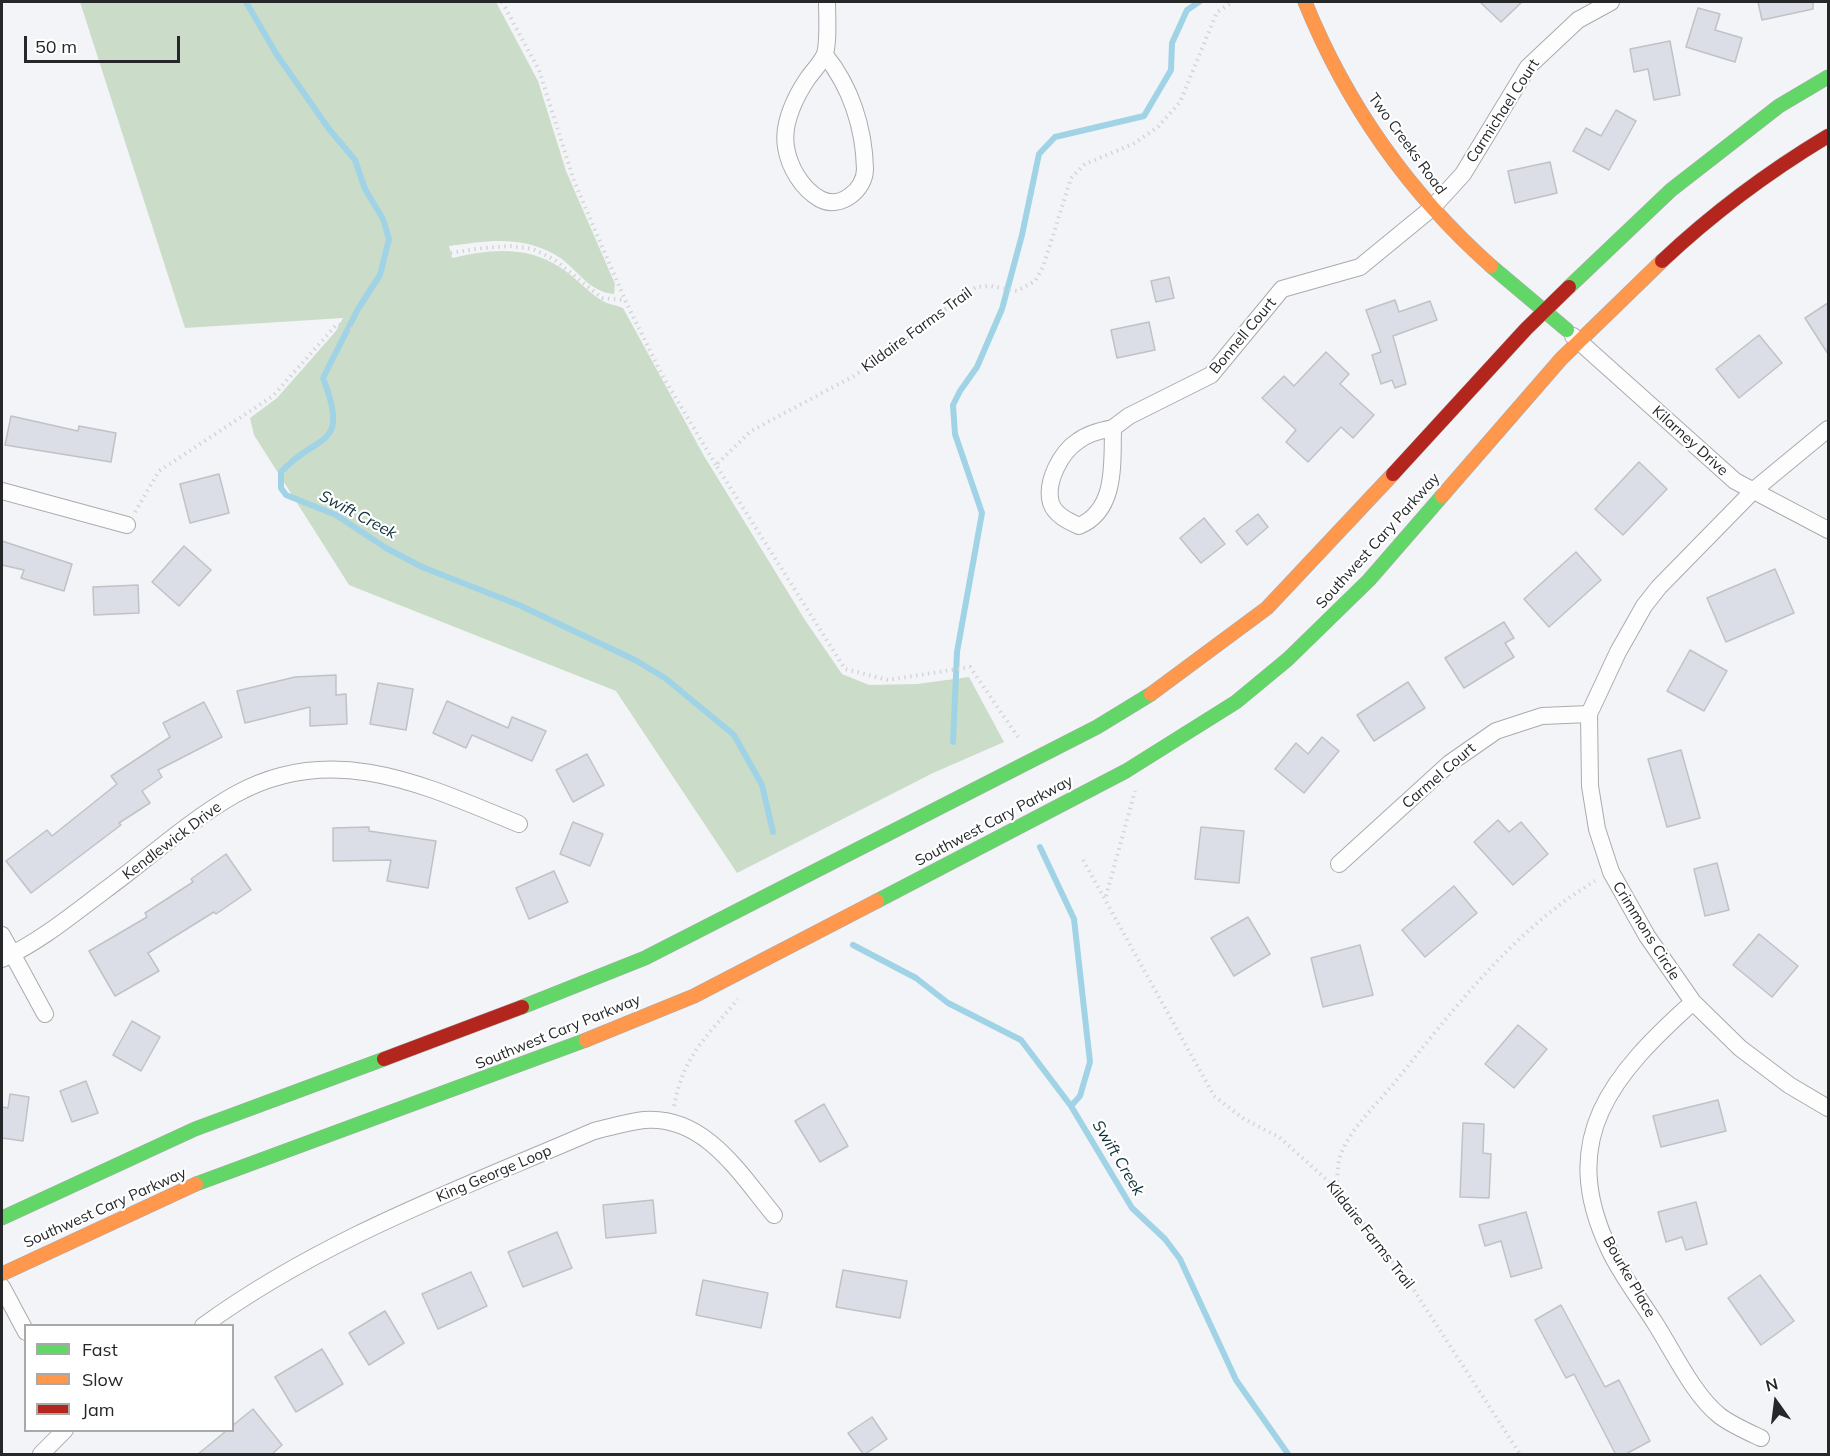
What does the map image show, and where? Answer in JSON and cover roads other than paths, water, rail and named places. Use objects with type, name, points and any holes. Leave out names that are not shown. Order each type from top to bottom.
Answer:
[{"type":"main road","name":"Two Creeks Road","points":[[1305,2],[1342,79],[1369,124],[1432,208],[1479,254],[1567,330]]},
{"type":"main road","points":[[2,1218],[195,1129],[506,1013],[645,958],[1097,728],[1168,684],[1267,608],[1544,311],[1671,190],[1779,106],[1828,77]]},
{"type":"main road","name":"Southwest Cary Parkway","points":[[2,1274],[186,1188],[518,1067],[694,996],[1126,771],[1236,702],[1288,659],[1369,580],[1561,359],[1695,230],[1782,164],[1828,136]]},
{"type":"street","points":[[825,54],[839,72],[850,97],[864,150],[865,174],[862,184],[852,196],[839,201],[822,200],[808,190],[790,163],[785,131],[790,114],[806,81],[825,54],[827,2]]},
{"type":"street","name":"Carmichael Court","points":[[1432,208],[1463,174],[1528,67],[1578,20],[1611,2]]},
{"type":"street","name":"Bonnell Court","points":[[1113,429],[1111,486],[1106,501],[1090,521],[1079,526],[1063,519],[1051,503],[1051,482],[1056,466],[1077,441],[1100,431],[1113,429],[1129,416],[1211,375],[1282,289],[1360,267],[1432,208]]},
{"type":"street","name":"Kilarney Drive","points":[[1567,330],[1735,481],[1828,530]]},
{"type":"street","name":"Crimmons Circle","points":[[1828,429],[1754,490],[1659,587],[1644,606],[1618,652],[1589,714],[1592,805],[1611,872],[1663,963],[1693,1002],[1755,1060],[1789,1085],[1828,1108]]},
{"type":"street","points":[[2,491],[127,525]]},
{"type":"street","name":"Carmel Court","points":[[1340,864],[1450,763],[1496,731],[1542,717],[1589,714]]},
{"type":"street","name":"Kendlewick Drive","points":[[7,957],[119,880],[190,824],[237,793],[274,778],[310,771],[338,770],[394,775],[519,824]]},
{"type":"street","points":[[2,935],[7,957],[45,1014]]},
{"type":"street","name":"Bourke Place","points":[[1693,1002],[1641,1051],[1601,1109],[1588,1158],[1589,1191],[1609,1250],[1693,1383],[1720,1416],[1761,1438]]},
{"type":"street","name":"King George Loop","points":[[206,1324],[274,1278],[375,1225],[594,1131],[646,1120],[671,1122],[710,1141],[731,1162],[774,1215]]},
{"type":"street","points":[[2,1287],[24,1328]]},
{"type":"street","points":[[41,1455],[64,1432]]},
{"type":"waterway","name":"Swift Creek","points":[[246,2],[277,55],[329,129],[355,160],[365,189],[383,219],[389,239],[380,275],[358,309],[323,378],[331,401],[332,429],[326,437],[294,459],[281,472],[281,488],[286,495],[336,515],[386,548],[422,567],[519,605],[635,660],[665,678],[734,735],[762,785],[773,832]]},
{"type":"waterway","points":[[953,742],[957,652],[982,513],[955,434],[953,405],[977,367],[1002,309],[1022,235],[1039,154],[1055,137],[1144,116],[1171,70],[1172,43],[1187,10],[1199,2]]},
{"type":"waterway","points":[[1040,847],[1074,919],[1090,1062],[1080,1096],[1071,1106]]},
{"type":"waterway","name":"Swift Creek","points":[[853,945],[916,978],[948,1003],[1021,1040],[1071,1106],[1132,1208],[1165,1239],[1180,1259],[1236,1380],[1288,1454]]}]
